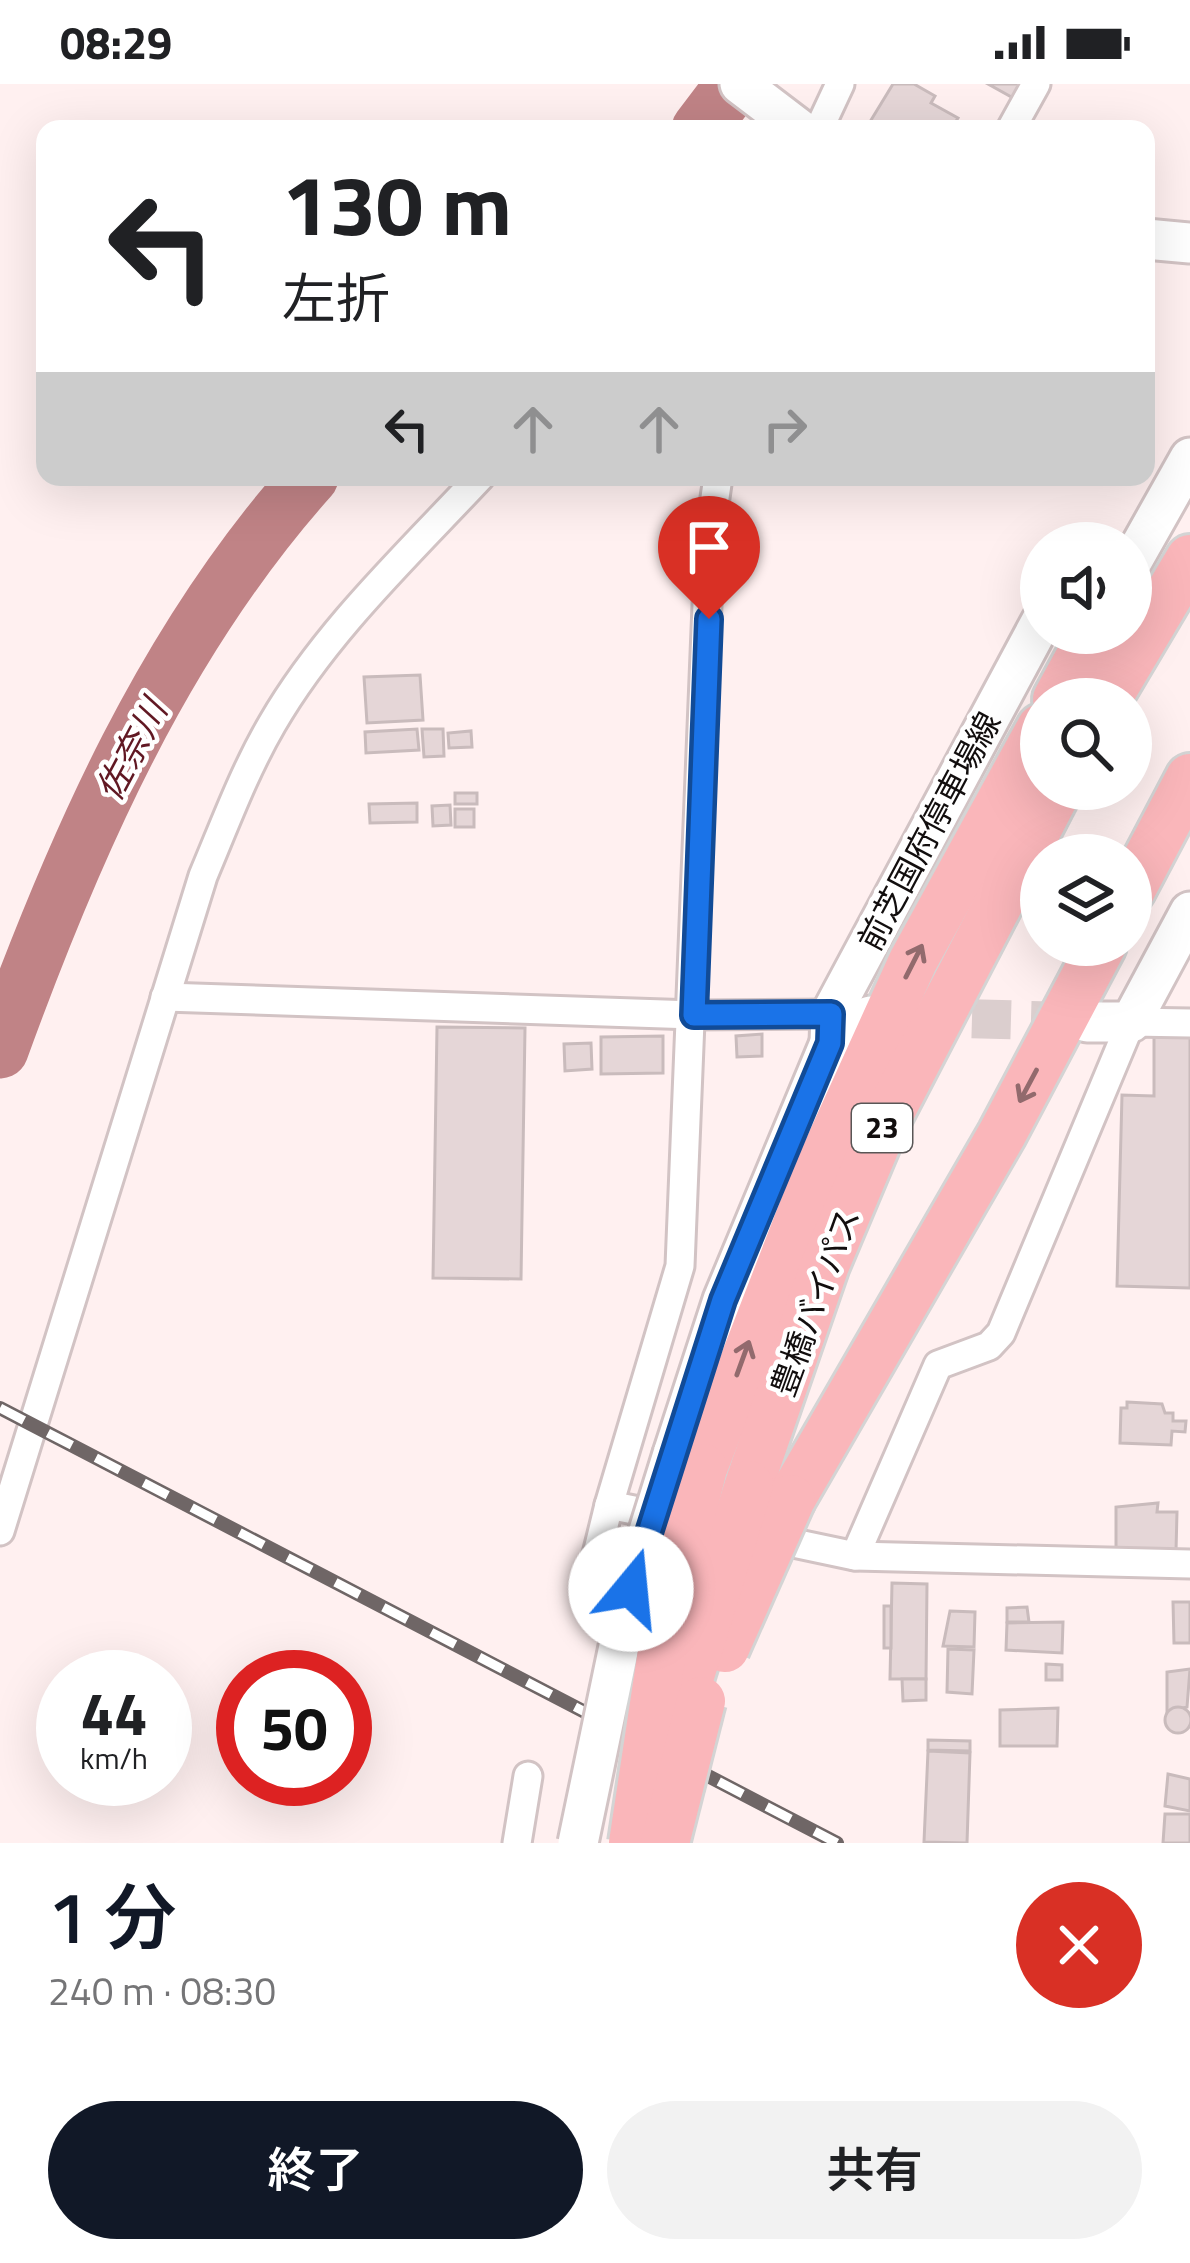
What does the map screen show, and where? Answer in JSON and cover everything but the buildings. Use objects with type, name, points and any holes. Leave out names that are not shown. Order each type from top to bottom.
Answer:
[{"type":"highway","points":[[1119,678],[1190,559]]},
{"type":"highway","points":[[1152,678],[1190,606]]},
{"type":"highway","points":[[632,1843],[688,1461],[913,961],[1020,766]]},
{"type":"highway","points":[[1152,850],[1190,778]]},
{"type":"highway","name":"豊橋バイパス","points":[[664,1843],[700,1705],[768,1491],[825,1265],[886,1120],[1047,810]]},
{"type":"highway","name":"豊橋バイパス","points":[[644,1843],[768,1491],[911,1136],[1020,929]]},
{"type":"highway","points":[[768,1491],[854,1383],[1002,1134],[1091,966]]},
{"type":"main road","points":[[740,84],[793,120]]},
{"type":"main road","points":[[1155,240],[1190,243]]},
{"type":"main road","points":[[1152,526],[1190,458]]},
{"type":"main road","name":"前芝国府停車場線","points":[[578,1843],[631,1589],[688,1461],[723,1300],[831,1028],[1024,654]]},
{"type":"main road","points":[[1088,1022],[1131,1022],[1190,912]]},
{"type":"main road","points":[[831,1028],[871,1016]]},
{"type":"street","points":[[811,120],[840,84]]},
{"type":"street","points":[[1016,120],[1036,84]]},
{"type":"street","points":[[0,1531],[203,875],[274,720],[387,576],[472,486]]},
{"type":"street","points":[[587,1595],[680,1266],[694,1015],[710,532],[717,486]]},
{"type":"street","points":[[166,997],[694,1015],[831,1028]]},
{"type":"street","points":[[855,1556],[938,1365],[989,1346],[1001,1333],[1131,1022],[1190,1023]]},
{"type":"street","points":[[609,1505],[855,1556],[1190,1564]]},
{"type":"street","points":[[517,1843],[527,1776]]},
{"type":"waterway","name":"佐奈川","points":[[707,120],[734,84]]},
{"type":"waterway","name":"佐奈川","points":[[0,1050],[59,897],[128,748],[210,607],[303,486]]},
{"type":"tunnel","points":[[913,1017],[1087,1022]]},
{"type":"railway","points":[[0,1408],[837,1843]]},
{"type":"route","points":[[631,1589],[723,1300],[830,1043],[831,1014],[694,1015],[709,619]]}]
